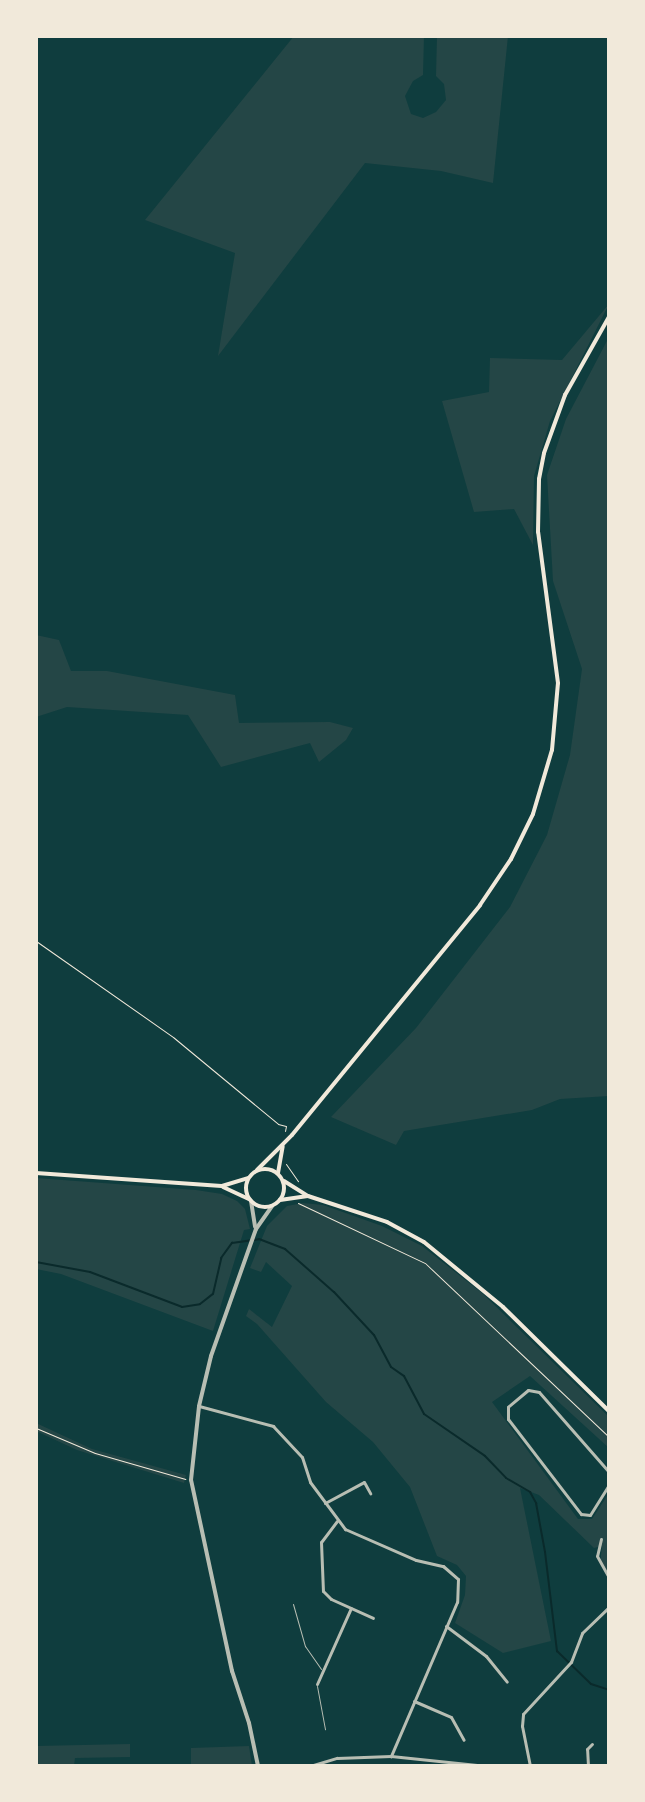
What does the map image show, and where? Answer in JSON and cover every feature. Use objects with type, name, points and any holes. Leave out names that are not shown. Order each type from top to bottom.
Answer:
[{"type":"main road","points":[[36,1173],[222,1186],[248,1178],[284,1144],[480,905],[511,859],[533,814],[552,750],[558,683],[538,532],[539,479],[544,453],[565,395],[609,317]]},
{"type":"main road","points":[[278,1173],[284,1144]]},
{"type":"main road","points":[[257,1170],[267,1168],[308,1196],[365,1212],[424,1242],[494,1298],[609,1411]]},
{"type":"main road","points":[[248,1178],[246,1187],[250,1200]]},
{"type":"main road","points":[[280,1200],[284,1181]]},
{"type":"main road","points":[[222,1186],[263,1207],[272,1206],[280,1200],[308,1196]]},
{"type":"street","points":[[250,1200],[256,1229]]},
{"type":"street","points":[[258,1766],[249,1723],[232,1671],[191,1480],[199,1406],[211,1356],[253,1236],[272,1206]]},
{"type":"street","points":[[609,1472],[539,1392],[528,1390],[508,1407],[508,1419],[581,1514],[590,1515],[609,1485]]},
{"type":"street","points":[[199,1406],[273,1426],[302,1457],[310,1482],[337,1521],[357,1536],[416,1560],[443,1566],[454,1573],[460,1593],[391,1756]]},
{"type":"street","points":[[325,1503],[364,1482],[370,1493]]},
{"type":"street","points":[[337,1521],[321,1542],[321,1582],[327,1597],[373,1618]]},
{"type":"street","points":[[601,1539],[597,1556],[609,1578]]},
{"type":"street","points":[[516,1766],[530,1766],[522,1726],[523,1714],[571,1662],[582,1633],[609,1607]]},
{"type":"street","points":[[317,1684],[351,1608]]},
{"type":"street","points":[[446,1626],[486,1656],[507,1682]]},
{"type":"street","points":[[414,1701],[451,1717],[464,1740]]},
{"type":"street","points":[[588,1766],[587,1749],[592,1744]]},
{"type":"street","points":[[310,1766],[337,1758],[391,1756],[486,1766]]},
{"type":"street","points":[[371,1759],[371,1766]]},
{"type":"lane","points":[[293,1604],[305,1646],[316,1666],[323,1670]]},
{"type":"lane","points":[[317,1684],[318,1708],[325,1729]]},
{"type":"path","points":[[36,941],[173,1037],[278,1124],[286,1126],[284,1130],[279,1126]]},
{"type":"path","points":[[295,1202],[425,1263],[609,1437]]},
{"type":"path","points":[[36,1428],[111,1458],[191,1480]]},
{"type":"shaded area","points":[[294,36],[424,36],[423,75],[413,81],[405,96],[411,114],[423,118],[436,112],[446,100],[444,84],[436,76],[437,36],[508,36],[493,183],[441,171],[365,163],[218,356],[235,253],[145,220]]},
{"type":"shaded area","points":[[609,304],[550,421],[534,476],[533,545],[514,509],[474,512],[442,401],[489,392],[490,358],[562,360]]},
{"type":"shaded area","points":[[609,337],[609,1096],[560,1099],[532,1110],[404,1131],[396,1145],[331,1117],[416,1028],[510,907],[547,835],[570,755],[582,669],[553,581],[547,475],[566,419]]},
{"type":"shaded area","points":[[36,635],[59,640],[71,671],[107,671],[235,695],[239,723],[330,722],[353,728],[346,740],[319,762],[310,743],[221,767],[188,715],[67,707],[36,717]]},
{"type":"shaded area","points":[[36,1178],[196,1190],[222,1194],[237,1201],[245,1209],[250,1229],[244,1230],[213,1331],[61,1274],[36,1269]]},
{"type":"shaded area","points":[[303,1203],[323,1205],[382,1226],[422,1246],[482,1293],[609,1417],[609,1448],[530,1376],[492,1402],[578,1519],[592,1519],[609,1493],[609,1574],[600,1565],[602,1546],[594,1548],[539,1495],[520,1488],[551,1641],[503,1653],[455,1623],[465,1595],[466,1576],[457,1565],[437,1556],[410,1487],[373,1442],[326,1402],[257,1324],[246,1316],[249,1309],[272,1327],[292,1286],[266,1262],[261,1272],[250,1268],[267,1226],[287,1206]]},
{"type":"shaded area","points":[[36,1423],[92,1449],[186,1475],[184,1483],[77,1450],[36,1431]]},
{"type":"shaded area","points":[[130,1744],[130,1757],[75,1758],[74,1766],[36,1766],[36,1746]]},
{"type":"shaded area","points":[[249,1746],[252,1766],[191,1766],[191,1748]]},
{"type":"waterway","points":[[36,1262],[90,1272],[182,1307],[200,1304],[213,1294],[221,1258],[232,1243],[259,1239],[285,1249],[334,1292],[374,1335],[391,1367],[404,1376],[424,1414],[485,1456],[506,1478],[530,1492],[536,1503],[545,1552],[557,1651],[591,1684],[609,1690]]}]
